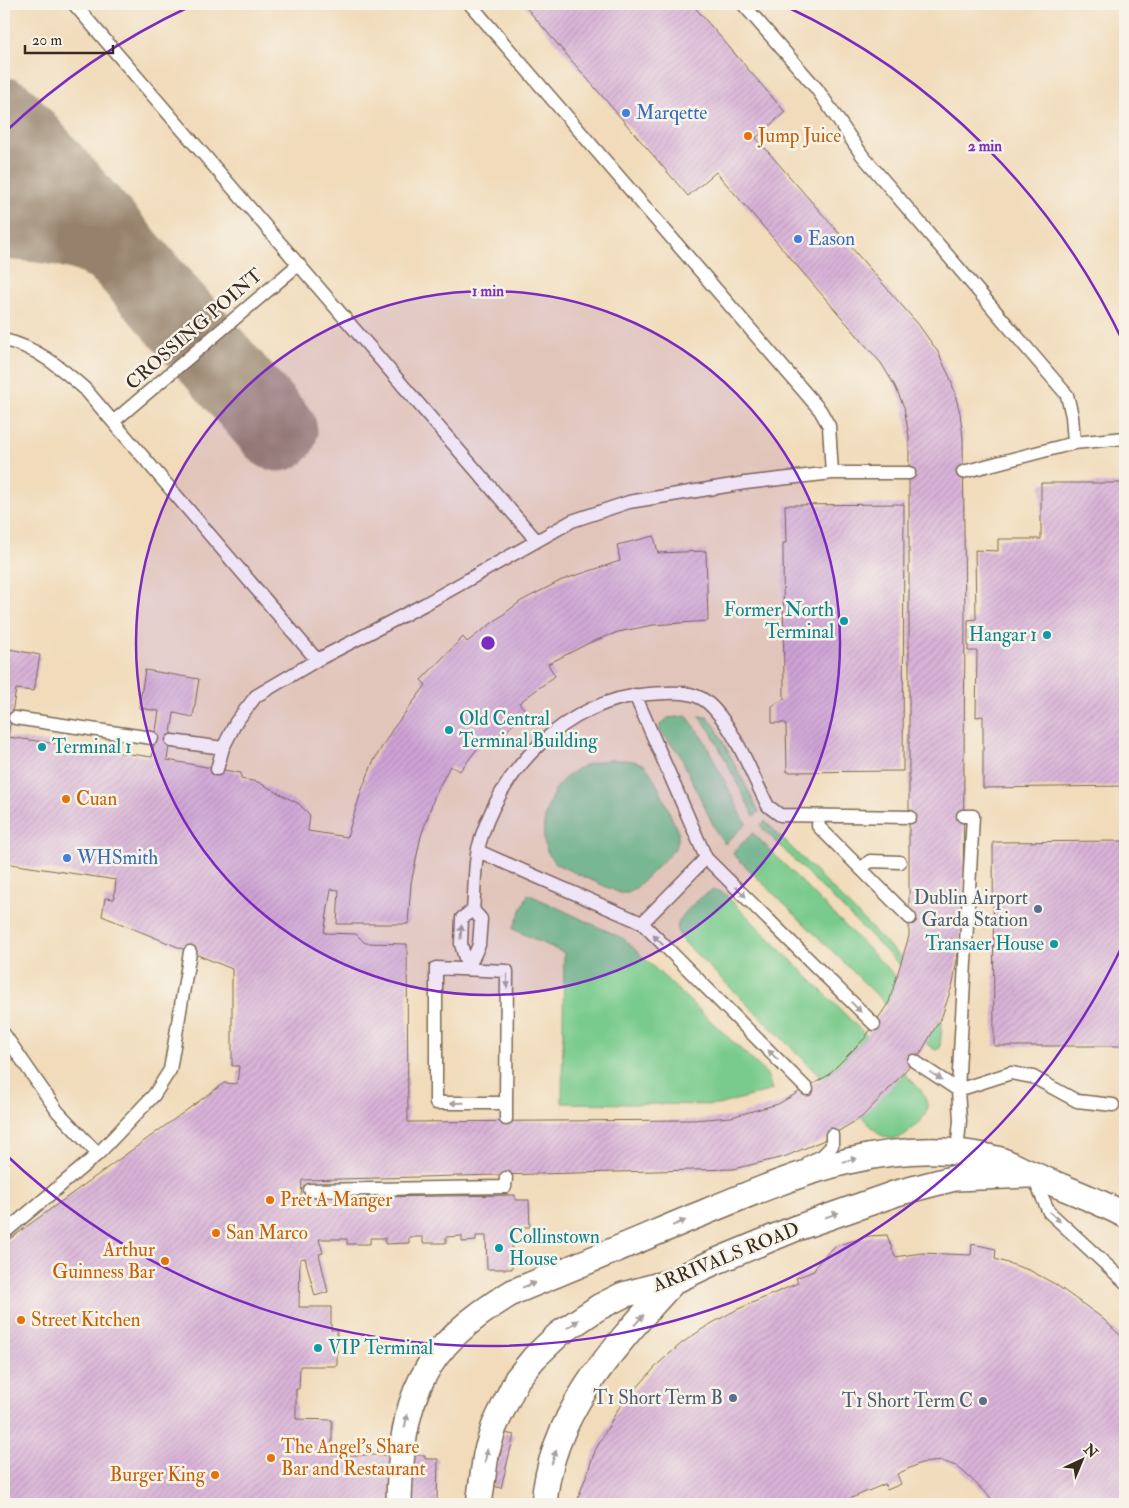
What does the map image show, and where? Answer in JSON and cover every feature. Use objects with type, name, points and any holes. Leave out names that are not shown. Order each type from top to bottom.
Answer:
[{"type":"street","points":[[399,1504],[400,1468],[408,1410],[430,1366],[442,1347],[460,1328],[486,1308],[512,1292],[771,1185],[832,1164],[871,1155],[929,1152],[957,1153],[999,1159],[1032,1175],[1079,1192],[1125,1215]]},
{"type":"street","name":"ARRIVALS ROAD","points":[[479,1504],[486,1454],[494,1427],[517,1379],[534,1358],[559,1334],[599,1307],[623,1295],[674,1282],[712,1263],[794,1229],[897,1193],[955,1178],[1032,1175]]},
{"type":"street","points":[[544,1504],[546,1483],[555,1451],[588,1382],[614,1347],[674,1282]]},
{"type":"lane","points":[[74,4],[536,540]]},
{"type":"lane","points":[[470,4],[820,410],[829,426],[832,472]]},
{"type":"lane","points":[[744,4],[817,89],[862,155],[1067,395],[1072,416],[1074,443]]},
{"type":"lane","name":"CROSSING POINT","points":[[114,422],[299,264]]},
{"type":"lane","points":[[4,340],[20,343],[56,364],[85,389],[317,660]]},
{"type":"lane","points":[[963,472],[1074,443],[1125,438]]},
{"type":"lane","points":[[217,769],[223,748],[236,722],[256,696],[317,660],[425,604],[572,521],[629,502],[745,483],[832,472],[909,473]]},
{"type":"lane","points":[[468,969],[479,945],[480,919],[474,910],[478,851],[488,819],[502,789],[523,761],[550,736],[584,712],[635,695],[685,692],[705,701],[722,717],[768,806],[780,815],[910,817]]},
{"type":"lane","points":[[635,695],[706,858],[874,1024]]},
{"type":"lane","points":[[15,718],[152,738]]},
{"type":"lane","points":[[172,741],[223,748]]},
{"type":"lane","points":[[819,816],[818,826],[910,918]]},
{"type":"lane","points":[[957,1153],[960,1120],[958,1090],[961,957],[973,816],[963,816]]},
{"type":"lane","points":[[478,851],[642,923],[807,1089]]},
{"type":"lane","points":[[642,923],[706,858]]},
{"type":"lane","points":[[861,869],[870,861],[900,862]]},
{"type":"lane","points":[[468,969],[461,944],[462,918],[474,910]]},
{"type":"lane","points":[[4,1233],[98,1154],[154,1095],[170,1070],[190,952]]},
{"type":"lane","points":[[506,1103],[436,1103],[436,968],[507,971],[506,1119]]},
{"type":"lane","points":[[4,1034],[58,1112],[98,1154]]},
{"type":"lane","points":[[914,1061],[958,1090]]},
{"type":"lane","points":[[958,1090],[1011,1073],[1033,1077],[1077,1101],[1113,1105]]},
{"type":"lane","points":[[771,1185],[822,1156],[832,1146],[832,1135]]},
{"type":"lane","points":[[1032,1175],[1049,1212],[1125,1282]]},
{"type":"lane","points":[[310,1190],[505,1187],[506,1178]]},
{"type":"green space","points":[[687,716],[703,738],[746,824],[725,844],[718,835],[679,753],[660,731],[660,725],[668,718]]},
{"type":"green space","points":[[699,716],[707,717],[715,726],[759,812],[754,816],[711,732]]},
{"type":"green space","points":[[609,760],[640,763],[648,769],[658,786],[678,832],[678,841],[674,850],[636,888],[628,893],[620,893],[560,866],[551,858],[546,847],[544,835],[547,809],[559,785],[566,777],[581,767]]},
{"type":"green space","points":[[765,821],[940,997],[942,1007],[760,826]]},
{"type":"green space","points":[[753,833],[942,1023],[940,1048],[936,1050],[929,1046],[732,853]]},
{"type":"green space","points":[[715,890],[725,894],[921,1090],[927,1109],[923,1118],[914,1127],[899,1138],[894,1139],[879,1134],[680,938],[677,928],[681,918],[700,898]]},
{"type":"green space","points":[[528,894],[624,939],[767,1074],[772,1090],[718,1105],[562,1103],[564,953],[513,929]]},
{"type":"building","name":"Terminal 1","points":[[523,4],[692,4],[785,112],[756,138],[918,324],[938,352],[951,380],[960,413],[963,438],[965,619],[963,905],[960,942],[953,983],[942,1016],[920,1054],[862,1117],[822,1141],[784,1157],[733,1169],[302,1180],[301,1198],[515,1195],[515,1200],[529,1200],[530,1227],[512,1227],[512,1269],[487,1269],[486,1236],[476,1236],[476,1241],[462,1242],[462,1236],[446,1237],[446,1243],[423,1243],[423,1237],[409,1237],[409,1243],[385,1244],[385,1238],[370,1238],[370,1244],[347,1244],[347,1239],[319,1239],[323,1253],[319,1254],[328,1292],[315,1296],[305,1258],[300,1259],[299,1307],[331,1307],[331,1330],[337,1330],[337,1366],[300,1366],[299,1389],[296,1389],[296,1419],[332,1420],[332,1455],[425,1455],[425,1459],[438,1459],[437,1504],[4,1504],[4,1243],[224,1083],[237,1084],[239,1066],[232,1066],[232,969],[102,916],[105,898],[114,899],[116,880],[4,863],[4,648],[40,655],[34,691],[16,689],[8,737],[152,757],[159,711],[139,708],[145,670],[199,679],[193,717],[174,713],[167,760],[241,773],[241,779],[258,782],[299,804],[310,815],[308,831],[347,837],[361,792],[373,762],[392,730],[426,685],[421,680],[463,637],[467,642],[521,601],[562,580],[620,561],[617,545],[654,536],[658,553],[706,551],[708,621],[653,625],[618,632],[589,643],[548,664],[555,676],[519,703],[526,711],[495,743],[487,736],[460,771],[450,766],[435,795],[421,836],[411,883],[408,924],[337,924],[339,890],[331,889],[324,933],[356,934],[365,943],[407,944],[408,1122],[693,1120],[731,1117],[778,1104],[827,1076],[865,1038],[889,1002],[909,936],[909,437],[904,407],[895,386],[881,363],[716,172],[688,196]]},
{"type":"building","name":"Hangar 1","points":[[1041,483],[1125,483],[1125,786],[983,788],[983,716],[976,717],[977,651],[968,651],[968,620],[976,619],[975,550],[998,551],[998,539],[1041,539]]},
{"type":"building","name":"Former North Terminal","points":[[904,504],[903,771],[787,772],[786,723],[772,723],[772,706],[784,699],[783,543],[786,543],[785,505]]},
{"type":"building","name":"Transaer House","points":[[1125,841],[1125,1046],[994,1046],[993,842]]},
{"type":"building","name":"T1 Short Term C","points":[[887,1235],[895,1257],[921,1253],[971,1255],[972,1244],[996,1249],[995,1259],[1029,1270],[1055,1284],[1101,1317],[1125,1340],[1125,1504],[997,1504],[965,1473],[956,1466],[942,1461],[921,1463],[897,1474],[901,1484],[887,1490],[885,1484],[837,1504],[576,1504],[595,1451],[618,1409],[659,1363],[682,1343],[736,1310],[798,1283],[796,1278],[814,1271],[818,1263],[835,1246],[869,1236]]},
{"type":"building","points":[[505,1433],[514,1435],[501,1488],[493,1486]]},
{"type":"taxiway","points":[[4,117],[278,432]]},
{"type":"taxiway","points":[[4,220],[52,225],[83,232],[111,245],[124,255]]},
{"type":"place","name":"Marqette","points":[[626,113]]},
{"type":"place","name":"Jump Juice","points":[[748,136]]},
{"type":"place","name":"Eason","points":[[798,239]]},
{"type":"place","name":"Former North Terminal","points":[[844,621]]},
{"type":"place","name":"Hangar 1","points":[[1047,635]]},
{"type":"place","name":"Old Central Terminal Building","points":[[449,730]]},
{"type":"place","name":"Terminal 1","points":[[42,747]]},
{"type":"place","name":"Cuan","points":[[66,799]]},
{"type":"place","name":"WHSmith","points":[[67,858]]},
{"type":"place","name":"Dublin Airport Garda Station","points":[[1038,909]]},
{"type":"place","name":"Transaer House","points":[[1054,944]]},
{"type":"place","name":"Pret A Manger","points":[[270,1200]]},
{"type":"place","name":"San Marco","points":[[216,1233]]},
{"type":"place","name":"Collinstown House","points":[[499,1248]]},
{"type":"place","name":"Arthur Guinness Bar","points":[[165,1261]]},
{"type":"place","name":"Street Kitchen","points":[[21,1320]]},
{"type":"place","name":"VIP Terminal","points":[[318,1348]]},
{"type":"place","name":"T1 Short Term B","points":[[733,1398]]},
{"type":"place","name":"T1 Short Term C","points":[[983,1401]]},
{"type":"place","name":"The Angel's Share Bar and Restaurant","points":[[271,1458]]},
{"type":"place","name":"Burger King","points":[[215,1475]]}]
